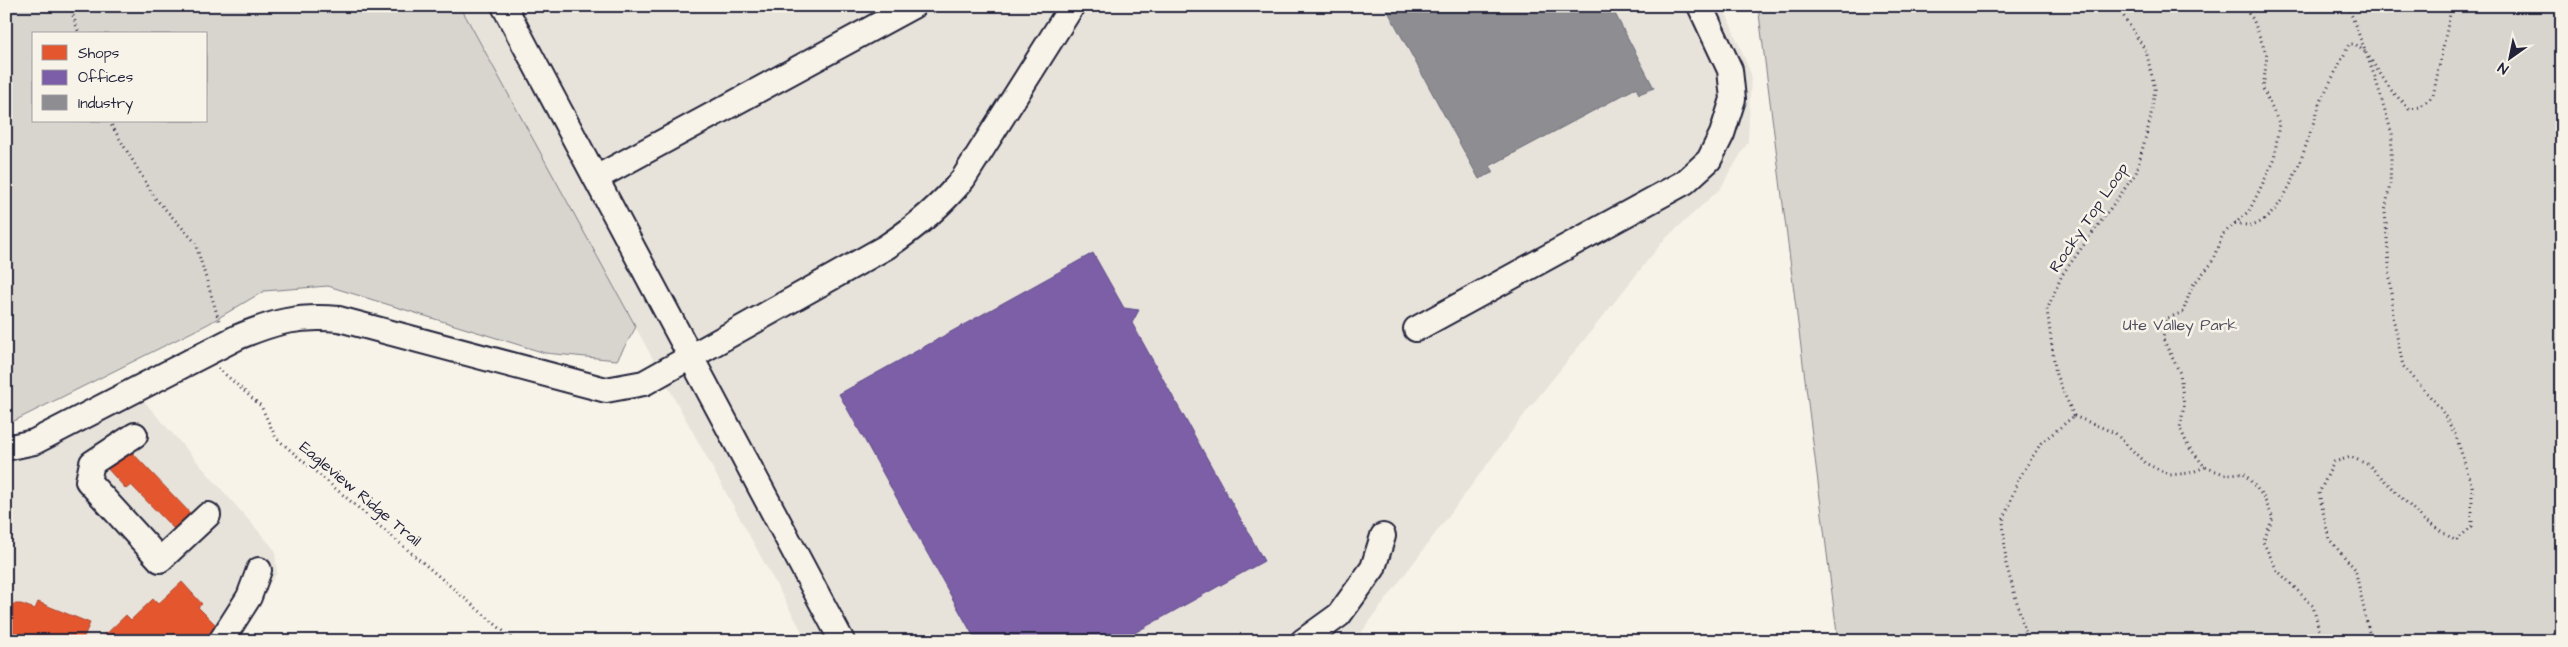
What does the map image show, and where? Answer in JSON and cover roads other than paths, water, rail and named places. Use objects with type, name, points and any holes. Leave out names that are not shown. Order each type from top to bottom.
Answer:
[{"type":"lane","points":[[504,6],[842,641]]},
{"type":"lane","points":[[596,178],[913,6]]},
{"type":"lane","points":[[6,448],[34,442],[226,343],[269,325],[289,319],[313,316],[339,319],[606,390],[644,383],[692,358],[886,247],[921,223],[944,202],[963,179],[1072,6]]},
{"type":"lane","points":[[1416,329],[1685,182],[1709,160],[1722,134],[1733,98],[1730,70],[1700,6]]},
{"type":"lane","points":[[135,435],[92,463],[88,481],[160,560],[208,515]]},
{"type":"lane","points":[[1303,641],[1339,615],[1373,568],[1383,536]]},
{"type":"lane","points":[[221,641],[249,597],[259,570]]},
{"type":"park label","name":"Ute Valley Park","points":[[2180,324]]}]
